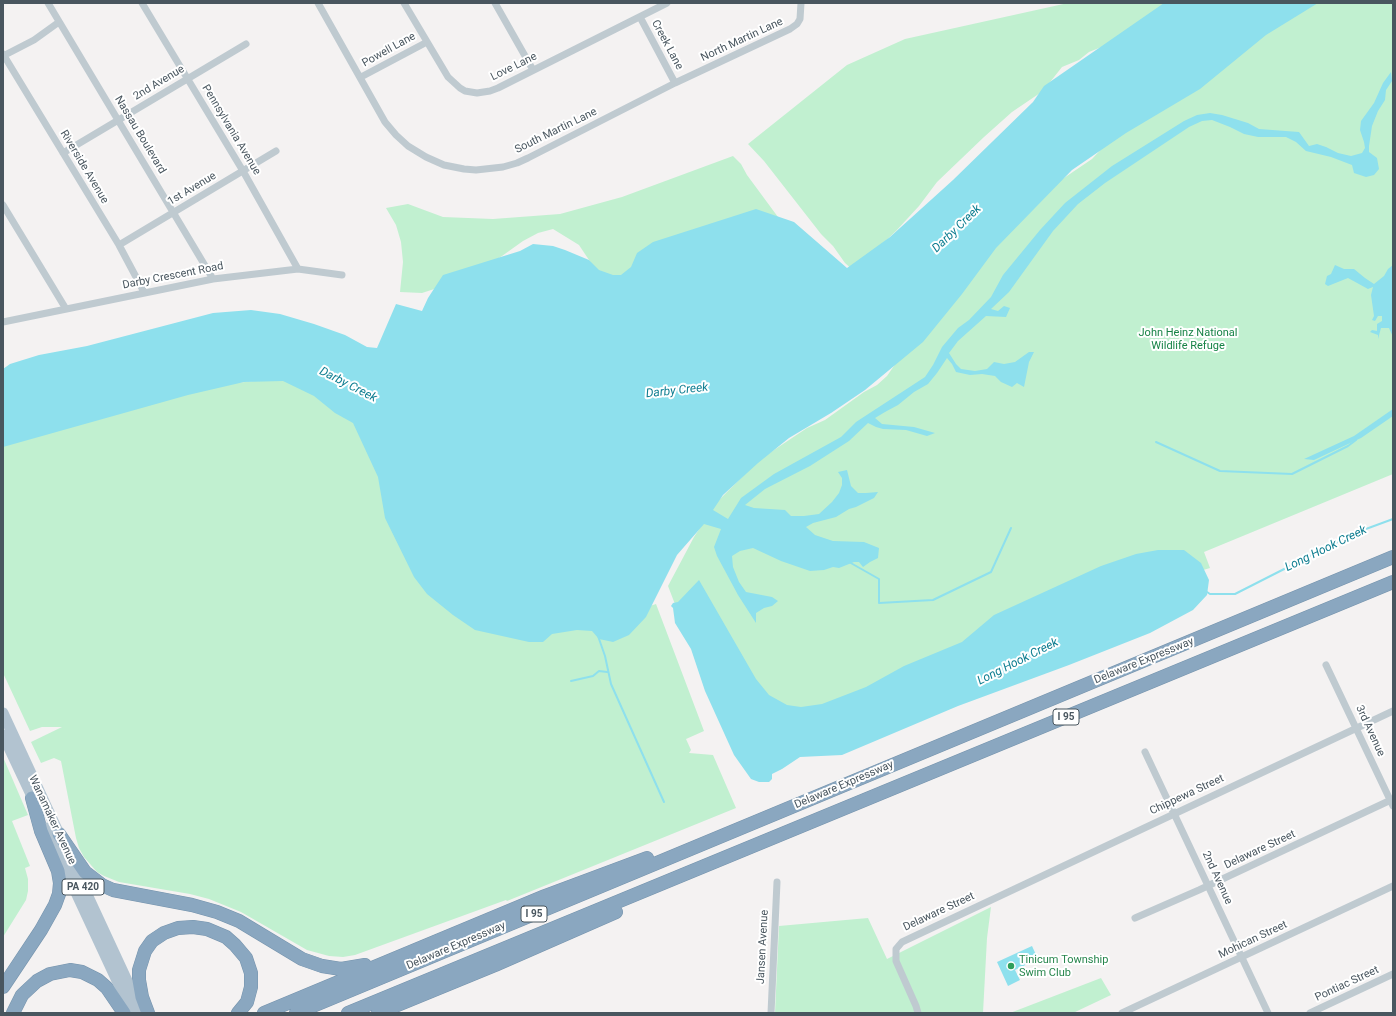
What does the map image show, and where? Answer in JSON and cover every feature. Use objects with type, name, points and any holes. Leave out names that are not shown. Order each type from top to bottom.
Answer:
[{"type":"highway","name":"Delaware Expressway","points":[[296,1013],[1393,558]]},
{"type":"highway","name":"Delaware Expressway","points":[[348,1013],[1393,582]]},
{"type":"highway","points":[[3,987],[42,930],[59,894],[60,883],[57,866],[42,831],[32,798]]},
{"type":"highway","points":[[264,1013],[414,950],[610,871],[772,815]]},
{"type":"highway","points":[[59,834],[85,872],[107,888],[123,893],[192,905],[217,912],[244,924],[302,958],[316,964],[334,968],[356,968],[396,954],[414,950]]},
{"type":"highway","points":[[378,1013],[523,953],[670,888],[740,852]]},
{"type":"highway","points":[[148,1013],[142,997],[139,980],[139,970],[145,951],[152,941],[164,933],[178,928],[192,927],[207,929],[226,937],[235,944],[246,958],[251,973],[251,987],[247,1002],[238,1013]]},
{"type":"highway","points":[[13,1013],[22,995],[37,980],[50,974],[70,970],[87,974],[98,980],[107,988],[124,1013]]},
{"type":"highway","points":[[391,1013],[424,994]]},
{"type":"main road","name":"Wanamaker Avenue","points":[[3,714],[142,1013]]},
{"type":"main road","name":"Wanamaker Avenue","points":[[3,735],[132,1013]]},
{"type":"street","name":"Nassau Boulevard","points":[[48,3],[213,279]]},
{"type":"street","name":"Pennsylvania Avenue","points":[[142,3],[243,171],[298,269]]},
{"type":"street","name":"South Martin Lane","points":[[318,3],[385,122],[408,146],[426,157],[444,165],[476,170],[517,163],[675,83]]},
{"type":"street","name":"Love Lane","points":[[404,3],[448,77],[465,91],[477,93],[490,91],[640,18],[667,3]]},
{"type":"street","points":[[494,3],[533,70]]},
{"type":"street","name":"North Martin Lane","points":[[675,83],[790,29],[797,24],[800,19],[802,9],[801,3]]},
{"type":"street","name":"Creek Lane","points":[[640,18],[675,83]]},
{"type":"street","points":[[3,55],[34,40],[59,22]]},
{"type":"street","name":"Powell Lane","points":[[361,78],[426,42]]},
{"type":"street","name":"2nd Avenue","points":[[63,153],[246,44]]},
{"type":"street","name":"Riverside Avenue","points":[[3,55],[118,245],[144,292]]},
{"type":"street","name":"1st Avenue","points":[[118,245],[276,151]]},
{"type":"street","points":[[3,205],[66,310]]},
{"type":"street","name":"Darby Crescent Road","points":[[6,322],[144,292],[213,279],[298,269],[342,275]]},
{"type":"street","name":"3rd Avenue","points":[[1326,665],[1392,802]]},
{"type":"street","name":"Chippewa Street","points":[[991,900],[1393,711]]},
{"type":"street","name":"2nd Avenue","points":[[1145,752],[1268,1013]]},
{"type":"street","name":"Delaware Street","points":[[1135,918],[1392,802]]},
{"type":"street","name":"Jansen Avenue","points":[[771,1013],[777,882]]},
{"type":"street","name":"Mohican Street","points":[[1122,1013],[1393,886]]},
{"type":"street","name":"Delaware Street","points":[[918,1013],[896,961],[895,955],[898,946],[906,940],[991,900]]},
{"type":"street","name":"Pontiac Street","points":[[1310,1013],[1393,974]]},
{"type":"green space","points":[[1068,3],[1167,3],[1109,44],[1089,52],[1079,60],[1062,67],[1043,91],[1012,112],[937,182],[919,206],[896,231],[854,271],[845,263],[764,161],[748,144],[847,65],[905,39]]},
{"type":"green space","name":"John Heinz National Wildlife Refuge","points":[[1289,3],[1393,3],[1393,474],[1204,552],[1210,568],[1163,582],[817,712],[713,703],[668,586],[694,537],[717,502],[759,460],[807,428],[825,420],[864,392],[877,385],[887,376],[896,363],[901,343],[1061,180],[1092,159],[1108,142]]},
{"type":"green space","points":[[733,156],[741,164],[747,175],[834,293],[607,287],[579,245],[553,229],[538,233],[523,241],[465,279],[422,293],[400,292],[403,262],[401,242],[396,225],[386,208],[408,204],[443,217],[493,219],[560,214],[622,197]]},
{"type":"green space","points":[[295,377],[650,606],[656,604],[704,731],[686,739],[691,750],[689,753],[713,755],[736,808],[507,901],[506,900],[355,955],[343,957],[329,956],[307,950],[241,912],[209,899],[190,894],[119,882],[97,872],[84,857],[79,848],[61,761],[54,758],[41,763],[31,742],[62,727],[42,727],[30,731],[3,673],[3,437],[205,386]]},
{"type":"green space","points":[[3,757],[28,815],[12,821],[30,866],[25,868],[28,879],[26,900],[3,937]]},
{"type":"green space","points":[[991,907],[987,938],[983,1013],[775,1013],[779,926],[868,918],[887,959]]},
{"type":"green space","points":[[1101,978],[1111,995],[1073,1013],[1010,1013]]},
{"type":"water","name":"Darby Creek","points":[[1164,3],[1318,3],[1266,35],[1200,89],[1126,133],[1072,170],[996,248],[962,294],[923,342],[865,390],[831,413],[789,438],[758,463],[723,495],[713,510],[728,519],[741,498],[774,474],[841,437],[856,422],[925,377],[942,347],[958,328],[969,320],[991,297],[1003,275],[1040,230],[1065,203],[1112,166],[1184,121],[1197,115],[1210,113],[1222,115],[1248,123],[1259,129],[1299,132],[1309,146],[1317,144],[1338,153],[1351,156],[1362,153],[1365,148],[1360,130],[1361,121],[1374,103],[1383,83],[1391,72],[1392,81],[1386,90],[1385,100],[1378,111],[1372,126],[1369,146],[1369,152],[1377,158],[1379,169],[1374,175],[1366,177],[1354,173],[1352,165],[1331,157],[1306,151],[1296,142],[1286,137],[1258,137],[1244,134],[1212,120],[1202,121],[1189,127],[1105,183],[1078,204],[1053,231],[1009,292],[991,309],[998,311],[1004,306],[1010,308],[1006,317],[986,316],[958,341],[949,353],[961,369],[975,371],[987,369],[994,362],[1004,364],[1015,362],[1029,352],[1034,352],[1029,362],[1024,387],[1017,383],[1012,387],[1001,382],[995,376],[982,374],[970,375],[956,372],[947,358],[928,384],[914,392],[898,405],[875,418],[882,424],[914,427],[935,433],[927,436],[906,430],[883,429],[868,423],[849,441],[810,466],[765,489],[745,505],[754,508],[785,510],[791,516],[819,514],[839,493],[842,485],[842,478],[838,472],[847,470],[851,486],[858,493],[878,492],[874,498],[849,509],[836,517],[813,523],[806,527],[815,535],[833,541],[864,542],[879,548],[878,558],[863,567],[859,562],[854,562],[839,568],[833,567],[824,570],[810,571],[781,561],[753,548],[740,551],[732,556],[733,567],[739,582],[746,592],[772,597],[778,601],[772,606],[764,608],[756,613],[756,623],[738,595],[717,556],[714,547],[721,529],[704,524],[677,555],[646,617],[629,635],[613,642],[599,639],[592,631],[577,630],[552,634],[543,642],[529,642],[475,630],[427,594],[414,577],[385,518],[378,477],[353,423],[335,413],[314,396],[283,381],[244,382],[188,395],[3,447],[3,369],[10,364],[39,355],[87,346],[213,313],[251,310],[280,314],[314,324],[345,335],[367,347],[377,348],[396,304],[422,311],[428,298],[443,275],[520,251],[533,244],[553,246],[565,250],[589,260],[599,270],[613,275],[621,275],[631,267],[637,253],[653,242],[756,209],[794,222],[847,268],[890,237],[953,180],[1033,102],[1044,86]]},
{"type":"water","points":[[1335,265],[1344,269],[1354,269],[1374,284],[1384,276],[1388,269],[1393,265],[1393,337],[1389,328],[1381,328],[1378,339],[1378,335],[1370,332],[1372,330],[1377,331],[1377,324],[1382,321],[1382,316],[1378,316],[1375,321],[1372,320],[1374,316],[1371,295],[1373,287],[1368,289],[1348,278],[1328,286],[1325,284],[1327,276],[1331,274]]},
{"type":"water","points":[[1393,409],[1393,416],[1361,438],[1314,460],[1304,459],[1354,436]]},
{"type":"water","points":[[1158,550],[1184,550],[1201,563],[1209,580],[1207,595],[1193,610],[1150,633],[958,706],[842,755],[800,757],[772,774],[772,779],[769,782],[759,782],[751,779],[734,755],[705,691],[691,649],[675,623],[673,608],[671,606],[673,603],[678,602],[699,580],[756,679],[769,695],[787,705],[801,707],[822,704],[866,687],[904,666],[962,642],[994,615],[1101,566],[1136,554]]},
{"type":"water","name":"Tinicum Township Swim Club","points":[[1032,946],[1038,959],[1015,970],[1020,980],[1008,986],[997,962]]},
{"type":"waterway","points":[[1156,442],[1220,471],[1292,474],[1348,446],[1356,440]]},
{"type":"waterway","name":"Long Hook Creek","points":[[1207,592],[1210,594],[1235,594],[1355,533],[1393,519]]},
{"type":"waterway","points":[[849,562],[879,579],[879,603],[933,600],[991,572],[1011,528]]},
{"type":"waterway","points":[[598,636],[605,656],[611,684],[664,802]]},
{"type":"waterway","points":[[571,681],[593,676],[599,671],[607,672]]},
{"type":"place","name":"Tinicum Township Swim Club","points":[[1011,966]]}]
